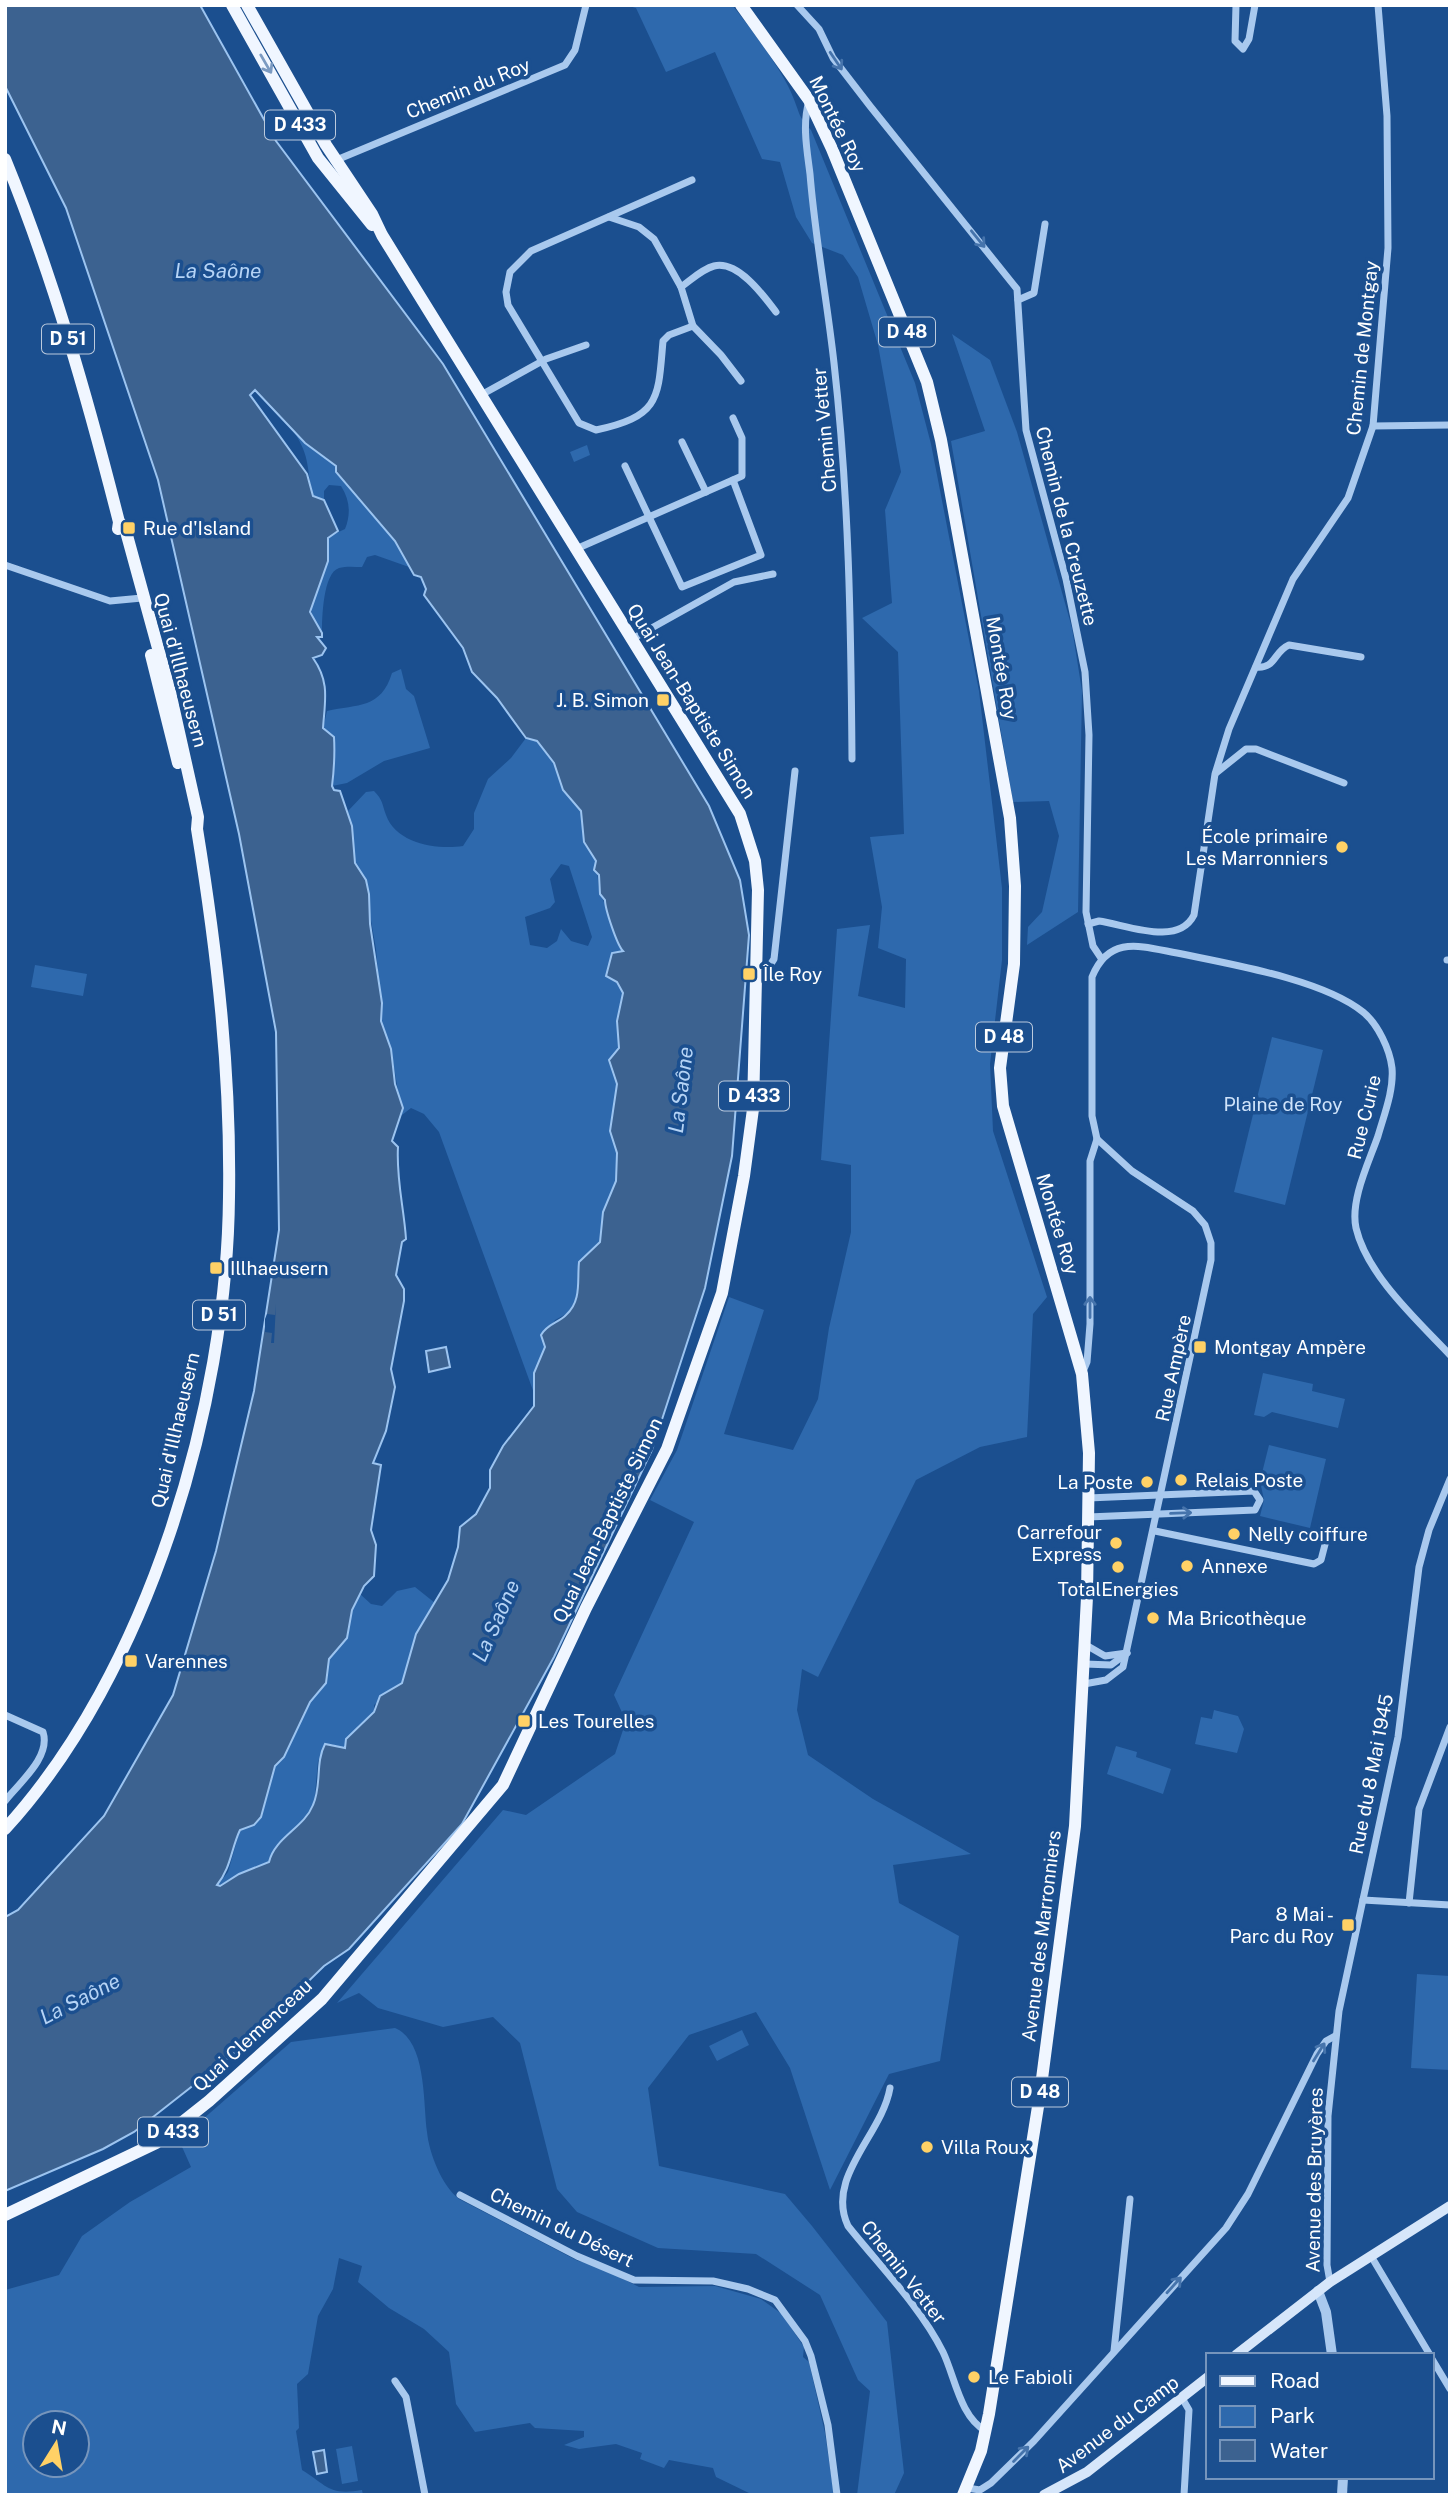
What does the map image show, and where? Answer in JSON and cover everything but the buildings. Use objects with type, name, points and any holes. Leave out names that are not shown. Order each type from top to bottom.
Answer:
[{"type":"main road","name":"Quai Jean-Baptiste Simon","points":[[232,5],[324,167],[382,235]]},
{"type":"main road","name":"Quai Jean-Baptiste Simon","points":[[247,5],[336,160],[726,789],[749,836],[758,890],[753,1109],[742,1189],[722,1293],[667,1449],[586,1608],[503,1785],[339,1979]]},
{"type":"main road","name":"Montée Roy","points":[[741,5],[809,100],[927,382],[941,440],[1010,818],[1015,887],[1014,964],[1000,1068],[1003,1106],[1082,1374]]},
{"type":"main road","name":"Quai d'Illhaeusern","points":[[5,159],[50,282],[120,522],[118,530],[180,735],[198,817],[197,829],[217,952],[229,1116],[228,1234],[208,1385],[184,1484],[138,1620],[91,1712],[67,1751],[5,1829]]},
{"type":"main road","name":"Avenue des Marronniers","points":[[965,2492],[986,2432],[1040,2094],[1075,1826],[1086,1645],[1089,1453],[1082,1374]]},
{"type":"main road","name":"Quai Clemenceau","points":[[5,2215],[167,2136],[304,2018],[339,1979]]},
{"type":"main road","points":[[1239,2353],[1330,2282],[1450,2207]]},
{"type":"main road","name":"Avenue du Camp","points":[[1044,2495],[1087,2472],[1206,2379]]},
{"type":"street","name":"Chemin du Roy","points":[[324,167],[565,65],[575,50],[586,5]]},
{"type":"street","name":"Chemin de la Creuzette","points":[[797,5],[819,29],[833,58],[870,106],[1017,289],[1026,430],[1066,579],[1085,673],[1089,735],[1088,924],[1093,946],[1101,958]]},
{"type":"street","points":[[1236,5],[1235,41],[1243,49],[1249,39],[1255,5]]},
{"type":"street","name":"Chemin de Montgay","points":[[1088,924],[1099,921],[1175,933],[1190,924],[1194,915],[1215,774],[1229,729],[1293,579],[1348,498],[1373,426],[1388,248],[1387,117],[1378,5]]},
{"type":"street","name":"Chemin Vetter","points":[[809,100],[804,116],[812,201],[834,362],[846,486],[851,591],[852,759]]},
{"type":"street","points":[[692,180],[543,244],[520,260],[510,272],[506,292],[508,304],[579,423],[596,430],[645,411],[653,402],[662,377],[663,341],[669,335],[692,326]]},
{"type":"street","points":[[608,217],[639,227],[654,239],[681,287],[692,326],[721,355],[741,381]]},
{"type":"street","points":[[1018,300],[1034,293],[1045,224]]},
{"type":"street","points":[[681,287],[708,268],[729,267],[764,295],[776,312]]},
{"type":"street","points":[[481,395],[542,361],[586,345]]},
{"type":"street","points":[[575,549],[743,476],[742,438],[733,418]]},
{"type":"street","points":[[1373,426],[1450,425]]},
{"type":"street","points":[[682,442],[706,492]]},
{"type":"street","points":[[625,466],[682,587],[761,555],[733,480]]},
{"type":"street","points":[[5,565],[99,598],[139,598]]},
{"type":"street","points":[[632,639],[734,582],[773,574]]},
{"type":"street","points":[[1256,667],[1266,668],[1272,664],[1282,648],[1289,645],[1361,657]]},
{"type":"street","points":[[1215,774],[1246,749],[1256,749],[1344,783]]},
{"type":"street","points":[[757,972],[767,970],[774,959],[795,771]]},
{"type":"street","name":"Rue Curie","points":[[1101,958],[1118,948],[1136,945],[1233,964],[1326,992],[1366,1014],[1388,1050],[1392,1071],[1387,1105],[1359,1196],[1355,1224],[1370,1264],[1450,1355]]},
{"type":"street","points":[[1082,1374],[1087,1362],[1090,1324],[1090,1161],[1097,1139],[1092,1116],[1092,977],[1101,958]]},
{"type":"street","name":"Rue Ampère","points":[[1084,1684],[1106,1680],[1123,1667],[1209,1276],[1211,1243],[1205,1225],[1193,1211],[1132,1171],[1097,1139]]},
{"type":"street","name":"Rue du 8 Mai 1945","points":[[1335,2036],[1398,1737],[1419,1567],[1429,1530],[1450,1479]]},
{"type":"street","points":[[1088,1498],[1255,1491],[1259,1500],[1255,1510],[1088,1517]]},
{"type":"street","points":[[1154,1531],[1314,1564],[1321,1560],[1329,1529]]},
{"type":"street","points":[[1086,1645],[1105,1656],[1127,1653]]},
{"type":"street","points":[[1085,1664],[1111,1665],[1127,1653]]},
{"type":"street","points":[[5,1715],[43,1732],[44,1753],[5,1801]]},
{"type":"street","points":[[1409,1903],[1419,1809],[1450,1727]]},
{"type":"street","points":[[1363,1900],[1450,1905]]},
{"type":"street","points":[[965,2492],[980,2490],[991,2483],[1034,2441],[1226,2228],[1248,2194],[1317,2054],[1326,2041],[1335,2036]]},
{"type":"street","name":"Avenue des Bruyères","points":[[1330,2282],[1326,2265],[1328,2116],[1335,2036]]},
{"type":"street","name":"Chemin Vetter","points":[[890,2088],[887,2108],[842,2187],[841,2211],[848,2226],[926,2324],[942,2350],[971,2419],[986,2432]]},
{"type":"street","name":"Chemin du Désert","points":[[460,2195],[577,2256],[635,2280],[717,2282],[748,2289],[775,2301],[805,2342],[811,2356],[828,2425],[837,2495]]},
{"type":"street","points":[[1114,2352],[1130,2199]]},
{"type":"street","points":[[1371,2256],[1429,2353]]},
{"type":"street","name":"Avenue des Bruyères","points":[[1318,2291],[1326,2312],[1332,2353]]},
{"type":"street","points":[[1434,2362],[1450,2389]]},
{"type":"street","points":[[395,2381],[407,2397],[425,2495]]},
{"type":"street","points":[[1182,2398],[1189,2410],[1184,2495]]},
{"type":"green space","points":[[625,5],[732,5],[747,24],[789,87],[801,118],[811,130],[915,383],[931,444],[979,691],[1002,888],[1002,960],[990,1064],[993,1131],[1047,1297],[1033,1314],[1027,1437],[980,1447],[916,1480],[818,1677],[802,1669],[797,1710],[808,1755],[873,1799],[971,1854],[893,1865],[899,1903],[959,1936],[940,2061],[889,2074],[830,2190],[790,2068],[756,2012],[689,2035],[648,2088],[659,2166],[785,2194],[887,2322],[904,2473],[894,2495],[857,2495],[870,2391],[858,2380],[820,2295],[756,2254],[658,2248],[577,2212],[557,2189],[520,2043],[493,2017],[443,2027],[378,2008],[359,1993],[337,2003],[503,1810],[526,1815],[615,1754],[626,1721],[614,1695],[694,1522],[650,1500],[677,1450],[729,1297],[764,1310],[724,1434],[793,1450],[818,1399],[829,1328],[851,1232],[851,1165],[821,1160],[837,929],[870,925],[858,996],[905,1008],[906,959],[878,948],[882,907],[870,837],[904,834],[898,652],[862,618],[892,603],[885,510],[901,472],[878,345],[858,277],[843,255],[812,243],[796,217],[780,162],[762,159],[715,52],[666,72],[636,8]]},
{"type":"green space","points":[[952,334],[990,360],[1017,432],[1072,628],[1082,691],[1078,912],[1027,945],[1028,927],[1042,912],[1059,836],[1049,801],[1013,802],[951,441],[985,431]]},
{"type":"green space","points":[[294,432],[336,466],[336,472],[395,541],[409,567],[375,555],[367,557],[362,567],[339,568],[330,578],[324,597],[322,633],[313,616],[312,602],[324,571],[328,537],[345,529],[349,507],[341,486],[329,485],[324,491],[324,500],[313,496],[306,456]]},
{"type":"green space","points":[[587,445],[590,455],[574,462],[570,452]]},
{"type":"green space","points":[[401,669],[406,689],[414,696],[430,748],[384,761],[347,783],[332,786],[332,739],[323,728],[327,711],[375,699],[382,693],[392,673]]},
{"type":"green space","points":[[526,738],[537,741],[554,763],[563,790],[581,811],[583,835],[596,861],[599,890],[623,952],[616,953],[606,976],[617,982],[623,993],[617,1021],[621,1042],[616,1054],[617,1098],[610,1131],[617,1153],[616,1181],[603,1212],[600,1243],[579,1263],[580,1285],[576,1299],[568,1313],[555,1320],[551,1326],[542,1358],[535,1368],[535,1396],[439,1132],[424,1114],[411,1108],[402,1115],[391,1049],[383,1031],[376,949],[369,909],[355,863],[348,811],[366,792],[374,791],[381,800],[391,825],[408,839],[430,846],[463,846],[474,829],[474,813],[488,779],[511,758]],"holes":[[[561,864],[569,866],[592,937],[588,946],[571,941],[561,929],[557,941],[547,948],[530,945],[525,917],[550,908],[555,902],[550,879]]]},
{"type":"green space","points":[[35,965],[87,974],[83,996],[31,987]]},
{"type":"green space","name":"Plaine de Roy","points":[[1272,1037],[1323,1050],[1285,1205],[1234,1192]]},
{"type":"green space","points":[[1263,1373],[1313,1384],[1312,1391],[1345,1399],[1338,1428],[1272,1412],[1264,1417],[1254,1415]]},
{"type":"green space","points":[[1269,1445],[1326,1459],[1310,1528],[1260,1516],[1264,1500],[1260,1481]]},
{"type":"green space","points":[[415,1587],[435,1603],[416,1634],[402,1683],[374,1705],[374,1712],[353,1732],[345,1748],[330,1744],[318,1761],[314,1805],[269,1862],[217,1886],[228,1872],[240,1830],[254,1825],[264,1808],[275,1766],[284,1757],[310,1702],[326,1683],[329,1659],[347,1638],[348,1621],[360,1594],[371,1604],[382,1606],[397,1591]]},
{"type":"green space","points":[[1214,1710],[1238,1716],[1244,1729],[1237,1753],[1195,1744],[1201,1717],[1212,1719]]},
{"type":"green space","points":[[1116,1746],[1137,1752],[1136,1757],[1171,1769],[1163,1794],[1107,1774]]},
{"type":"green space","points":[[1417,1974],[1450,1976],[1450,2070],[1411,2068]]},
{"type":"green space","points":[[395,2028],[405,2035],[418,2059],[430,2150],[442,2178],[459,2199],[578,2261],[594,2264],[639,2287],[715,2286],[761,2299],[782,2314],[804,2347],[803,2357],[809,2362],[825,2433],[834,2495],[753,2495],[716,2477],[713,2468],[669,2460],[664,2468],[640,2459],[642,2453],[616,2444],[579,2449],[564,2445],[584,2437],[584,2431],[535,2428],[530,2423],[475,2432],[456,2404],[449,2352],[424,2329],[389,2308],[358,2282],[362,2266],[339,2258],[333,2289],[318,2316],[308,2374],[297,2384],[299,2428],[296,2431],[302,2470],[329,2488],[342,2492],[362,2490],[363,2495],[5,2495],[5,2290],[59,2275],[82,2236],[130,2202],[191,2167],[179,2140],[291,2042]]},
{"type":"green space","points":[[742,2030],[749,2045],[717,2061],[709,2046]]},
{"type":"green space","points":[[352,2446],[358,2481],[342,2484],[336,2449]]},
{"type":"water","name":"La Saône","points":[[5,5],[200,5],[276,141],[443,364],[709,806],[740,880],[749,935],[732,1156],[705,1288],[652,1450],[554,1657],[462,1824],[349,1949],[324,1966],[237,2051],[134,2132],[103,2149],[5,2191],[5,1917],[18,1910],[104,1816],[173,1695],[216,1551],[254,1391],[279,1230],[276,1032],[239,834],[158,480],[66,208],[5,86]],"holes":[[[255,390],[305,443],[336,466],[336,472],[395,541],[414,575],[421,577],[426,589],[424,595],[463,648],[472,672],[497,698],[526,738],[537,741],[554,763],[563,790],[581,811],[584,842],[596,861],[594,870],[599,875],[600,894],[605,900],[612,927],[623,951],[612,953],[606,976],[617,982],[623,993],[617,1021],[619,1048],[609,1060],[617,1084],[610,1131],[617,1153],[616,1181],[603,1212],[600,1242],[579,1262],[578,1290],[574,1303],[566,1315],[546,1328],[541,1335],[545,1347],[534,1373],[534,1406],[503,1446],[490,1470],[490,1488],[476,1514],[460,1527],[458,1547],[448,1580],[416,1634],[402,1683],[380,1696],[374,1712],[346,1739],[345,1748],[325,1744],[313,1805],[303,1820],[277,1846],[269,1862],[239,1874],[220,1886],[217,1885],[225,1872],[240,1830],[254,1825],[261,1817],[275,1766],[284,1757],[310,1702],[326,1683],[329,1659],[347,1638],[352,1610],[364,1586],[374,1576],[376,1545],[371,1530],[381,1465],[373,1463],[386,1431],[395,1387],[391,1369],[404,1301],[404,1289],[396,1275],[402,1242],[406,1239],[398,1147],[392,1141],[403,1108],[395,1084],[391,1049],[381,1021],[382,1003],[370,924],[369,894],[366,880],[355,863],[352,826],[340,791],[334,790],[332,786],[334,737],[323,728],[324,683],[313,658],[322,655],[326,648],[317,637],[322,637],[322,633],[310,612],[328,561],[328,538],[338,531],[324,500],[313,496],[307,474],[250,395]]]},
{"type":"water","points":[[446,1347],[450,1367],[429,1372],[426,1351]]},
{"type":"water","points":[[324,2450],[327,2472],[317,2474],[313,2452]]},
{"type":"pier","points":[[276,1304],[274,1343],[271,1343],[272,1333],[265,1332],[265,1319],[267,1314],[275,1315]]},
{"type":"place","name":"Rue d'Island","points":[[129,528]]},
{"type":"place","name":"J. B. Simon","points":[[663,700]]},
{"type":"place","name":"École primaire Les Marronniers","points":[[1342,847]]},
{"type":"place","name":"Île Roy","points":[[749,974]]},
{"type":"place","name":"Illhaeusern","points":[[216,1268]]},
{"type":"place","name":"Montgay Ampère","points":[[1200,1347]]},
{"type":"place","name":"Relais Poste","points":[[1181,1480]]},
{"type":"place","name":"La Poste","points":[[1147,1482]]},
{"type":"place","name":"Nelly coiffure","points":[[1234,1534]]},
{"type":"place","name":"Carrefour Express","points":[[1116,1543]]},
{"type":"place","name":"Annexe","points":[[1187,1566]]},
{"type":"place","name":"TotalEnergies","points":[[1118,1567]]},
{"type":"place","name":"Ma Bricothèque","points":[[1153,1618]]},
{"type":"place","name":"Varennes","points":[[131,1661]]},
{"type":"place","name":"Les Tourelles","points":[[524,1721]]},
{"type":"place","name":"8 Mai - Parc du Roy","points":[[1348,1925]]},
{"type":"place","name":"Villa Roux","points":[[927,2147]]},
{"type":"place","name":"Le Fabioli","points":[[974,2377]]}]
